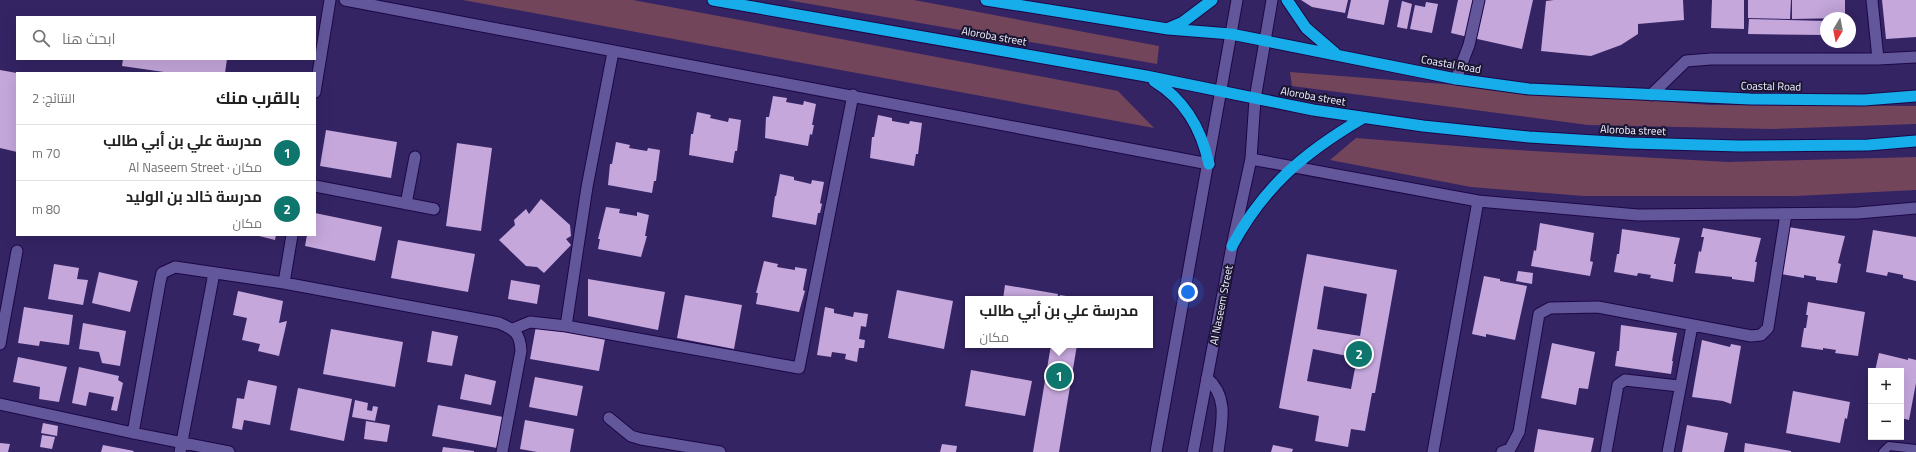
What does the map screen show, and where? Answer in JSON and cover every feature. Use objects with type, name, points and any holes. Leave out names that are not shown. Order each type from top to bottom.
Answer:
[{"type":"highway","name":"Aloroba street","points":[[713,0],[1146,76],[1221,93],[1363,118],[1423,126],[1528,137],[1629,143],[1740,146],[1868,145],[1916,141]]},
{"type":"highway","name":"Coastal Road","points":[[986,0],[1168,29],[1231,34],[1456,79],[1529,89],[1750,99],[1864,100],[1916,96]]},
{"type":"highway","points":[[1168,29],[1183,22],[1212,0]]},
{"type":"highway","points":[[1287,0],[1306,28],[1337,54]]},
{"type":"highway","points":[[1146,76],[1165,88],[1186,109],[1195,122],[1204,142],[1209,164]]},
{"type":"highway","points":[[1232,246],[1251,213],[1263,197],[1293,166],[1325,142],[1363,118]]},
{"type":"street","points":[[316,86],[330,0]]},
{"type":"street","points":[[345,0],[613,52],[853,95],[1209,164]]},
{"type":"street","points":[[1156,452],[1209,164],[1237,0]]},
{"type":"street","name":"Al Naseem Street","points":[[1193,452],[1232,246],[1251,159],[1255,99],[1272,0]]},
{"type":"street","points":[[1456,79],[1469,44],[1479,0]]},
{"type":"street","points":[[1872,0],[1878,59]]},
{"type":"street","points":[[566,326],[587,187],[613,52]]},
{"type":"street","points":[[1651,95],[1686,61],[1711,59],[1878,59],[1916,57]]},
{"type":"street","points":[[513,329],[530,322],[566,326],[799,368],[853,95]]},
{"type":"street","points":[[406,204],[415,157]]},
{"type":"street","points":[[1251,159],[1478,202],[1638,215],[1858,213],[1916,208]]},
{"type":"street","points":[[316,186],[434,209]]},
{"type":"street","points":[[1433,452],[1478,202]]},
{"type":"street","points":[[1502,452],[1510,448],[1519,432],[1540,314],[1550,308],[1598,307],[1692,326],[1751,336],[1761,335],[1768,328],[1786,214]]},
{"type":"street","points":[[284,283],[292,236]]},
{"type":"street","points":[[0,344],[17,252]]},
{"type":"street","points":[[133,433],[162,273],[175,267],[284,283],[499,323],[513,329],[520,339],[521,351],[502,452]]},
{"type":"street","points":[[181,448],[214,273]]},
{"type":"street","points":[[1668,452],[1679,386],[1692,326]]},
{"type":"street","points":[[1207,378],[1218,390],[1222,402],[1218,452]]},
{"type":"street","points":[[1606,452],[1618,385],[1625,380],[1679,386]]},
{"type":"street","points":[[0,404],[133,433],[181,448],[229,452]]},
{"type":"street","points":[[609,418],[631,436],[720,452]]},
{"type":"lane","points":[[1883,452],[1889,446],[1916,449]]},
{"type":"shaded area","points":[[463,0],[633,0],[1118,91],[1154,128]]},
{"type":"shaded area","points":[[787,0],[914,0],[1159,46],[1157,64]]},
{"type":"shaded area","points":[[1290,72],[1710,105],[1916,106],[1916,124],[1773,129],[1588,125],[1292,86]]},
{"type":"shaded area","points":[[1356,138],[1482,148],[1728,162],[1916,157],[1916,190],[1796,196],[1584,196],[1471,187],[1330,160]]},
{"type":"building","points":[[1301,0],[1348,0],[1345,13],[1312,7]]},
{"type":"building","points":[[1351,0],[1389,0],[1384,25],[1347,18]]},
{"type":"building","points":[[1458,0],[1476,0],[1468,37],[1451,33]]},
{"type":"building","points":[[1481,0],[1533,0],[1522,49],[1473,38]]},
{"type":"building","points":[[1683,0],[1684,20],[1638,24],[1638,34],[1621,45],[1591,56],[1541,51],[1546,1]]},
{"type":"building","points":[[1712,0],[1744,0],[1744,29],[1711,28]]},
{"type":"building","points":[[1748,0],[1791,0],[1790,19],[1748,18]]},
{"type":"building","points":[[1792,0],[1845,0],[1845,12],[1820,12],[1820,18],[1792,19]]},
{"type":"building","points":[[1882,0],[1916,0],[1916,37],[1886,39]]},
{"type":"building","points":[[1402,1],[1412,4],[1407,29],[1397,27]]},
{"type":"building","points":[[1426,2],[1438,4],[1432,33],[1410,29],[1415,5],[1425,7]]},
{"type":"building","points":[[1749,19],[1820,21],[1820,35],[1748,34]]},
{"type":"building","points":[[123,60],[227,60],[225,72],[164,72],[122,66]]},
{"type":"building","points":[[0,70],[16,73],[16,152],[0,148]]},
{"type":"building","points":[[773,96],[787,98],[786,102],[803,105],[804,101],[816,104],[812,125],[814,125],[812,135],[810,134],[808,146],[765,138],[766,117],[769,117]]},
{"type":"building","points":[[697,112],[711,115],[710,118],[728,122],[729,118],[741,120],[737,151],[735,151],[733,163],[689,155],[691,134],[693,134]]},
{"type":"building","points":[[878,115],[892,118],[892,121],[909,124],[910,121],[922,123],[918,154],[916,154],[914,166],[870,158],[872,137],[874,137]]},
{"type":"building","points":[[326,130],[397,142],[391,178],[320,166]]},
{"type":"building","points":[[616,142],[630,145],[629,148],[647,151],[648,148],[660,150],[656,181],[654,181],[652,193],[608,185],[610,164],[612,164]]},
{"type":"building","points":[[457,143],[492,148],[481,231],[446,226]]},
{"type":"building","points":[[780,174],[794,177],[794,180],[811,184],[812,180],[824,182],[820,203],[822,204],[820,213],[818,213],[816,225],[772,217]]},
{"type":"building","points":[[541,199],[570,225],[571,236],[566,239],[571,245],[544,273],[537,267],[526,266],[499,240],[515,225],[514,220],[526,209],[529,214]]},
{"type":"building","points":[[606,207],[620,209],[619,213],[637,216],[637,212],[649,215],[645,236],[647,236],[641,257],[598,249],[600,239],[598,239]]},
{"type":"building","points":[[316,213],[382,227],[375,261],[305,246],[307,236],[316,236]]},
{"type":"building","points":[[1540,223],[1594,233],[1590,261],[1593,262],[1590,276],[1531,266],[1534,250],[1536,251]]},
{"type":"building","points":[[1788,227],[1845,236],[1838,263],[1841,264],[1837,283],[1816,280],[1816,277],[1804,275],[1804,278],[1781,274],[1788,238]]},
{"type":"building","points":[[1703,228],[1761,238],[1755,262],[1757,262],[1754,282],[1732,279],[1732,277],[1695,273],[1699,251],[1701,252],[1704,237],[1701,237]]},
{"type":"building","points":[[1622,229],[1680,238],[1674,264],[1676,264],[1673,282],[1650,278],[1651,275],[1638,273],[1637,276],[1614,272],[1617,254],[1619,254]]},
{"type":"building","points":[[1873,230],[1916,237],[1916,281],[1903,278],[1903,275],[1888,272],[1887,276],[1866,272]]},
{"type":"building","points":[[259,236],[276,236],[275,240]]},
{"type":"building","points":[[398,240],[475,254],[468,292],[391,278]]},
{"type":"building","points":[[1307,254],[1397,270],[1375,393],[1372,393],[1365,431],[1351,429],[1348,447],[1315,441],[1319,416],[1279,408]],"holes":[[[1324,286],[1367,294],[1360,336],[1317,329]],[[1313,349],[1357,358],[1351,389],[1307,381]]]},
{"type":"building","points":[[764,261],[778,264],[777,267],[795,270],[795,267],[807,269],[803,290],[805,291],[799,312],[756,304],[758,293],[756,293]]},
{"type":"building","points":[[54,264],[79,268],[77,279],[88,280],[83,305],[48,299]]},
{"type":"building","points":[[1518,271],[1533,273],[1532,284],[1516,281]]},
{"type":"building","points":[[99,272],[138,281],[130,312],[92,303]]},
{"type":"building","points":[[1484,276],[1500,279],[1500,281],[1527,286],[1515,340],[1486,334],[1486,337],[1472,334]]},
{"type":"building","points":[[588,279],[665,292],[658,330],[588,316]]},
{"type":"building","points":[[511,280],[540,285],[537,304],[508,299]]},
{"type":"building","points":[[1005,285],[1058,294],[1058,296],[1003,296]]},
{"type":"building","points":[[897,290],[953,301],[944,349],[888,338]]},
{"type":"building","points":[[238,291],[283,301],[279,323],[287,321],[279,356],[258,351],[260,344],[242,340],[247,318],[233,315]]},
{"type":"building","points":[[685,295],[742,305],[734,349],[677,338]]},
{"type":"building","points":[[1808,302],[1865,312],[1858,356],[1835,353],[1836,350],[1801,347],[1804,328],[1806,328]]},
{"type":"building","points":[[24,307],[73,315],[69,345],[40,341],[39,346],[18,343]]},
{"type":"building","points":[[825,307],[834,309],[834,313],[853,317],[854,312],[868,314],[866,327],[861,326],[859,339],[865,340],[864,348],[859,348],[857,362],[845,359],[846,354],[832,352],[831,357],[817,355]]},
{"type":"building","points":[[83,323],[126,331],[120,366],[102,363],[99,352],[79,349]]},
{"type":"building","points":[[1621,325],[1677,333],[1671,374],[1615,366],[1617,351],[1619,351]]},
{"type":"building","points":[[536,326],[605,339],[599,371],[530,359]]},
{"type":"building","points":[[331,329],[403,342],[395,387],[323,374]]},
{"type":"building","points":[[432,331],[458,336],[452,366],[427,362]]},
{"type":"building","points":[[1702,340],[1730,347],[1731,344],[1741,346],[1731,404],[1723,401],[1692,397]]},
{"type":"building","points":[[1552,343],[1595,352],[1588,389],[1579,388],[1576,405],[1541,398]]},
{"type":"building","points":[[1050,348],[1076,348],[1059,452],[1033,452]]},
{"type":"building","points":[[1879,353],[1908,360],[1908,358],[1916,360],[1916,383],[1909,420],[1904,419],[1904,368],[1876,368]]},
{"type":"building","points":[[18,357],[67,367],[59,402],[39,399],[40,387],[13,382]]},
{"type":"building","points":[[79,367],[119,376],[118,380],[123,383],[117,411],[111,410],[114,397],[89,392],[86,406],[72,403]]},
{"type":"building","points":[[971,370],[1032,381],[1025,416],[965,406]]},
{"type":"building","points":[[465,374],[496,381],[491,405],[460,399]]},
{"type":"building","points":[[535,377],[583,386],[577,416],[529,407]]},
{"type":"building","points":[[248,380],[277,386],[270,425],[244,420],[242,430],[232,428],[237,398],[244,399]]},
{"type":"building","points":[[298,388],[352,399],[344,441],[290,430]]},
{"type":"building","points":[[1793,391],[1850,402],[1840,443],[1786,433]]},
{"type":"building","points":[[355,400],[368,403],[367,410],[372,411],[373,406],[378,407],[375,421],[352,417]]},
{"type":"building","points":[[438,405],[503,417],[497,448],[432,436]]},
{"type":"building","points":[[525,420],[574,429],[570,452],[537,452],[520,449]]},
{"type":"building","points":[[366,421],[390,425],[387,442],[364,439]]},
{"type":"building","points":[[43,423],[58,426],[57,436],[41,433]]},
{"type":"building","points":[[1687,425],[1728,433],[1724,452],[1682,452]]},
{"type":"building","points":[[1538,429],[1594,438],[1591,452],[1534,452]]},
{"type":"building","points":[[42,435],[55,437],[52,449],[40,447]]},
{"type":"building","points":[[0,443],[10,444],[8,452],[0,452]]},
{"type":"building","points":[[1745,443],[1791,451],[1791,452],[1744,452]]},
{"type":"building","points":[[942,444],[957,446],[956,452],[940,452]]},
{"type":"building","points":[[103,445],[134,451],[101,452]]},
{"type":"building","points":[[1273,445],[1293,449],[1292,452],[1271,452]]},
{"type":"building","points":[[443,447],[474,451],[474,452],[442,452]]},
{"type":"place","name":"مدرسة خالد بن الوليد","points":[[1359,354]]},
{"type":"place","name":"مدرسة علي بن أبي طالب","points":[[1059,376]]}]
